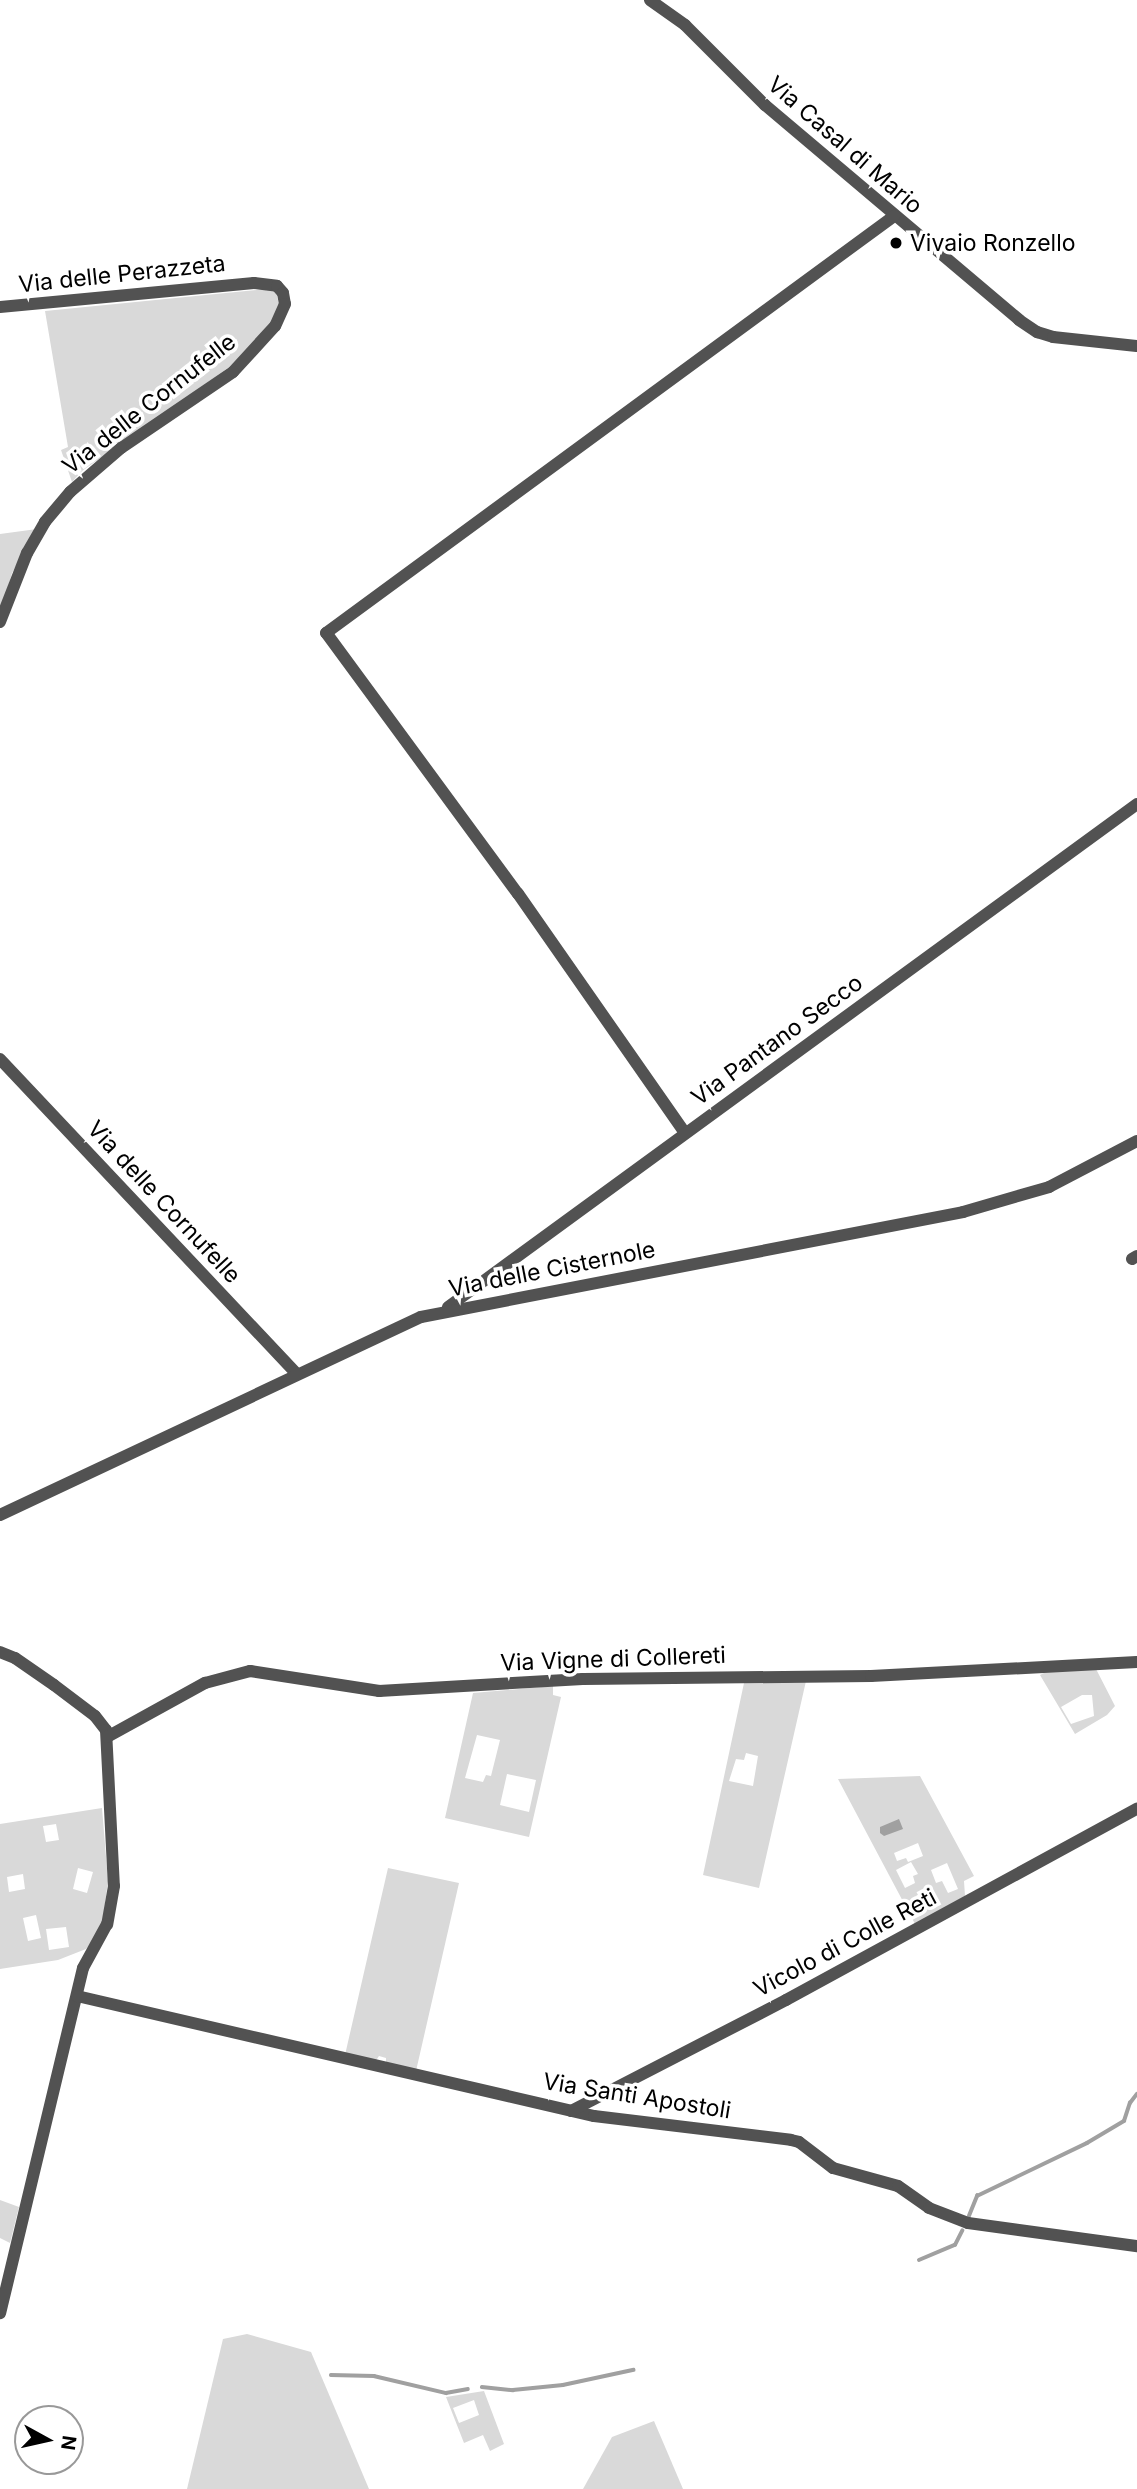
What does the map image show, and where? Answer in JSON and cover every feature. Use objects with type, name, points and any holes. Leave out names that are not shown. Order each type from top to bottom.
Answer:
[{"type":"street","name":"Via Casal di Mario","points":[[650,0],[685,25],[765,105],[894,216],[1037,332],[1053,337],[1137,346]]},
{"type":"street","points":[[685,1133],[518,894],[326,633],[894,216]]},
{"type":"street","name":"Via delle Perazzeta","points":[[0,307],[247,283]]},
{"type":"street","name":"Via delle Cornufelle","points":[[0,622],[14,582],[36,538],[75,486],[121,448],[226,378],[275,326],[285,307],[281,290],[268,284],[247,283]]},
{"type":"street","name":"Via Pantano Secco","points":[[443,1311],[1137,804]]},
{"type":"street","name":"Via delle Cornufelle","points":[[0,1059],[297,1374]]},
{"type":"street","name":"Via delle Cisternole","points":[[0,1515],[297,1374],[410,1322],[443,1311],[963,1212],[1049,1187],[1137,1141]]},
{"type":"street","points":[[0,1652],[44,1678],[94,1716],[107,1737],[112,1907],[107,1924],[83,1968],[0,2313]]},
{"type":"street","name":"Via Vigne di Collereti","points":[[107,1737],[205,1683],[250,1671],[379,1691],[583,1679],[871,1676],[1137,1661]]},
{"type":"street","name":"Vicolo di Colle Reti","points":[[571,2111],[786,2000],[1137,1810]]},
{"type":"street","name":"Via Santi Apostoli","points":[[77,1996],[571,2111],[791,2140],[799,2142],[833,2168],[898,2186],[929,2207],[968,2223],[1137,2246]]},
{"type":"shaded area","points":[[267,289],[276,291],[279,305],[276,316],[249,353],[82,471],[72,482],[61,450],[68,447],[45,311]]},
{"type":"shaded area","points":[[37,529],[12,573],[0,614],[0,534]]},
{"type":"shaded area","points":[[1095,1667],[1115,1706],[1107,1715],[1075,1734],[1040,1675],[1048,1671]],"holes":[[[1082,1695],[1092,1695],[1094,1716],[1071,1724],[1061,1707]]]},
{"type":"shaded area","points":[[806,1681],[759,1888],[703,1875],[744,1683]],"holes":[[[746,1753],[758,1756],[753,1786],[729,1781],[736,1759],[744,1760]]]},
{"type":"shaded area","points":[[553,1686],[553,1695],[561,1697],[529,1837],[445,1818],[473,1693]],"holes":[[[477,1735],[500,1740],[491,1776],[486,1775],[483,1782],[465,1778]],[[507,1774],[536,1780],[529,1812],[500,1805]]]},
{"type":"shaded area","points":[[920,1776],[974,1876],[964,1881],[965,1896],[915,1924],[838,1779]],"holes":[[[918,1843],[923,1856],[908,1862],[906,1858],[897,1861],[894,1853]],[[911,1862],[918,1874],[913,1876],[915,1883],[905,1888],[896,1870]],[[947,1863],[958,1889],[948,1893],[942,1881],[936,1883],[931,1870]]]},
{"type":"shaded area","points":[[102,1808],[108,1881],[103,1919],[96,1937],[86,1949],[58,1960],[0,1969],[0,1824]],"holes":[[[56,1824],[59,1840],[46,1842],[43,1826]],[[78,1868],[93,1872],[87,1893],[73,1889]],[[23,1874],[25,1889],[9,1892],[7,1877]],[[36,1915],[41,1938],[28,1941],[23,1918]],[[66,1927],[69,1947],[49,1950],[46,1929]]]},
{"type":"shaded area","points":[[899,1819],[903,1829],[884,1836],[880,1833],[880,1827]]},
{"type":"shaded area","points":[[388,1868],[459,1883],[416,2071],[386,2065],[386,2058],[379,2056],[375,2062],[345,2055]]},
{"type":"shaded area","points":[[0,2200],[19,2207],[10,2243],[0,2238]]},
{"type":"shaded area","points":[[247,2334],[311,2352],[369,2489],[187,2489],[223,2339]]},
{"type":"shaded area","points":[[484,2391],[504,2444],[490,2451],[483,2435],[464,2443],[446,2397]],"holes":[[[474,2400],[479,2415],[459,2423],[453,2408]]]},
{"type":"shaded area","points":[[654,2421],[683,2489],[583,2489],[612,2437]]},
{"type":"waterway","points":[[969,2216],[977,2196],[1087,2143],[1124,2121],[1130,2103],[1137,2094]]},
{"type":"waterway","points":[[919,2260],[955,2245],[962,2231]]},
{"type":"waterway","points":[[482,2387],[513,2390],[563,2385],[633,2370]]},
{"type":"waterway","points":[[331,2375],[374,2376],[446,2393],[468,2389]]},
{"type":"place","name":"Vivaio Ronzello","points":[[896,243]]}]
